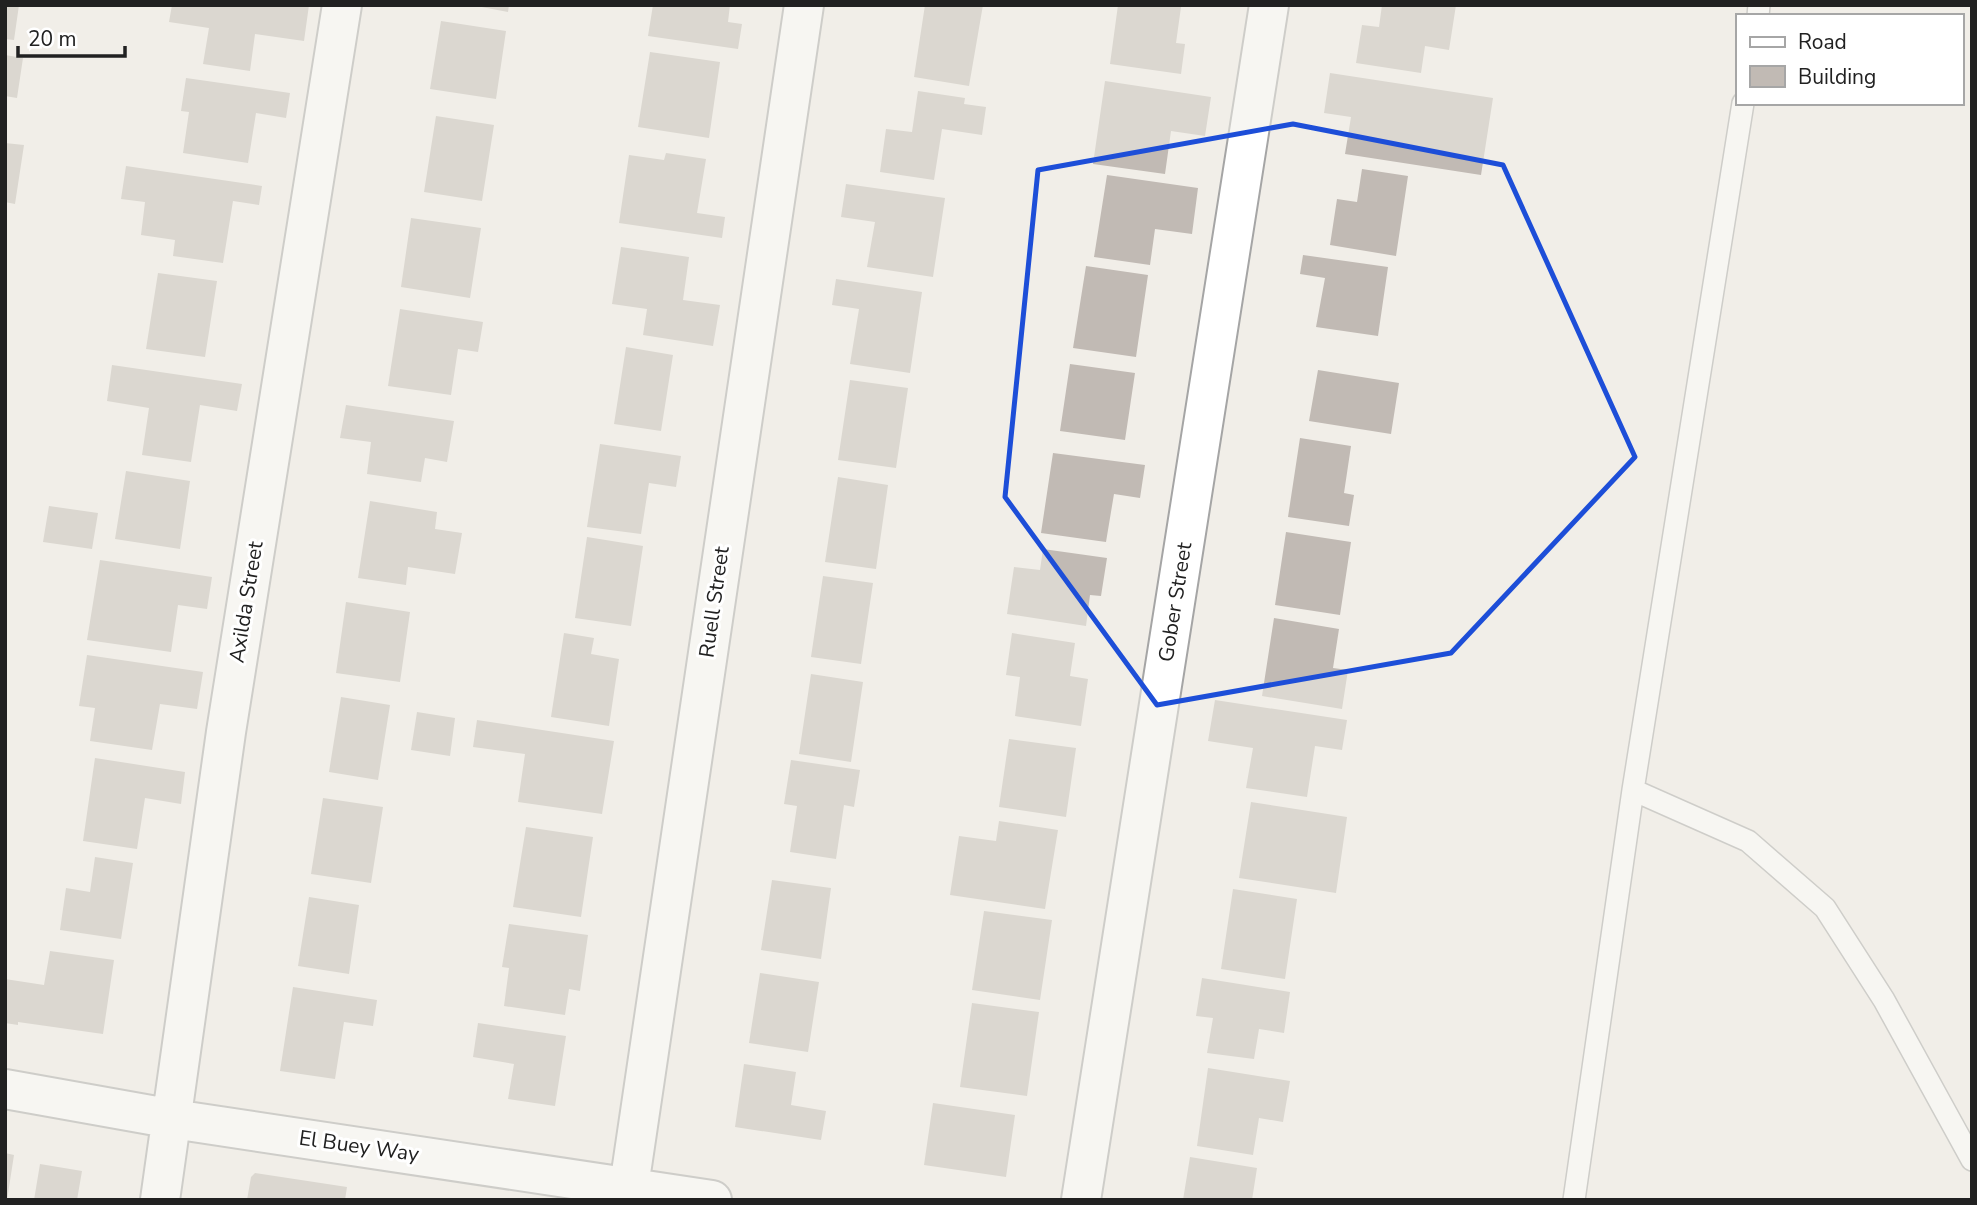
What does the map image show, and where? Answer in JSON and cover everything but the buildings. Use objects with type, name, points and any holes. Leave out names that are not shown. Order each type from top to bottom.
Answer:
[{"type":"street","name":"Axilda Street","points":[[160,1200],[226,732],[342,5]]},
{"type":"street","name":"Ruell Street","points":[[628,1193],[804,5]]},
{"type":"street","name":"Gober Street","points":[[1081,1200],[1269,5]]},
{"type":"street","name":"El Buey Way","points":[[5,1089],[628,1193],[712,1200]]},
{"type":"lane","points":[[1574,1200],[1633,790],[1744,105]]},
{"type":"lane","points":[[1633,790],[1748,841],[1825,908],[1884,1000],[1972,1160]]},
{"type":"highlighted area","points":[[1293,124],[1503,165],[1635,457],[1451,653],[1157,705],[1005,497],[1038,170]]}]
